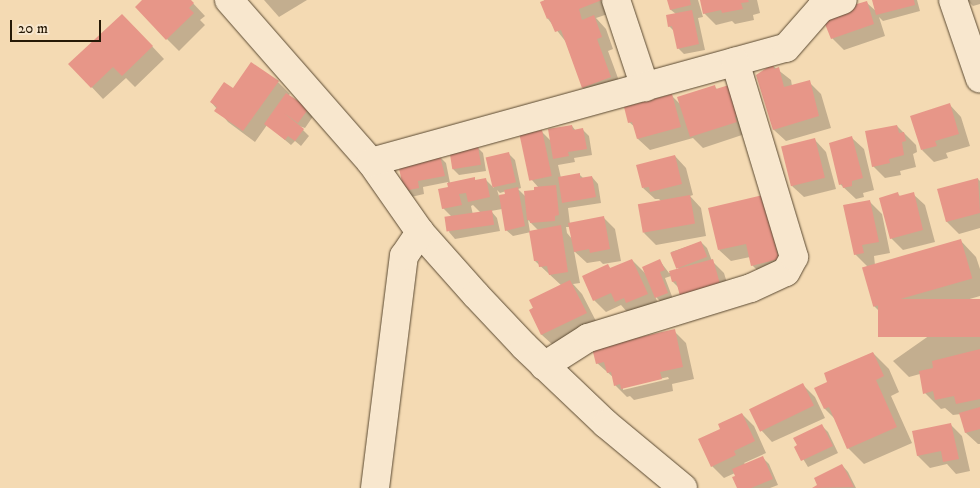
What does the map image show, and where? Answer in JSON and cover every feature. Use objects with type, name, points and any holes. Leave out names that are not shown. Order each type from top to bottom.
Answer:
[{"type":"street","points":[[229,0],[371,162],[420,232],[544,366],[606,424],[683,488]]},
{"type":"street","points":[[616,0],[645,87]]},
{"type":"street","points":[[371,162],[786,48],[821,8],[843,0]]},
{"type":"street","points":[[953,0],[980,79]]},
{"type":"street","points":[[544,366],[588,338],[751,288],[786,272],[794,257],[735,62]]},
{"type":"street","points":[[375,488],[404,256],[420,232]]},
{"type":"building","points":[[142,0],[191,0],[194,3],[189,8],[194,13],[166,40],[135,7]]},
{"type":"building","points":[[545,0],[602,0],[579,9],[582,20],[594,15],[602,37],[597,39],[611,77],[582,88],[561,30],[555,32],[549,18],[547,19],[540,2]]},
{"type":"building","points":[[667,0],[690,0],[691,5],[670,10]]},
{"type":"building","points":[[700,0],[748,0],[749,2],[741,3],[743,9],[722,13],[721,10],[703,14]]},
{"type":"building","points":[[872,0],[914,0],[915,5],[876,15]]},
{"type":"building","points":[[867,1],[874,24],[831,39],[825,24],[840,9]]},
{"type":"building","points":[[692,10],[699,44],[677,49],[672,26],[668,27],[666,15]]},
{"type":"building","points":[[122,14],[153,46],[122,76],[113,67],[91,88],[68,64]]},
{"type":"building","points":[[251,62],[279,81],[243,131],[214,111],[217,107],[210,102],[224,82],[233,88]]},
{"type":"building","points":[[773,64],[774,69],[779,67],[784,87],[810,80],[819,116],[773,130],[756,75]]},
{"type":"building","points":[[715,85],[716,89],[729,85],[738,116],[735,117],[737,122],[690,137],[677,97]]},
{"type":"building","points":[[286,93],[309,108],[298,123],[284,113],[304,129],[295,141],[288,136],[285,140],[264,124]]},
{"type":"building","points":[[672,94],[681,127],[637,139],[632,122],[628,123],[624,107]]},
{"type":"building","points":[[950,103],[959,134],[935,141],[937,146],[921,150],[910,116]]},
{"type":"building","points":[[572,125],[573,130],[583,128],[587,149],[568,152],[569,156],[553,159],[548,129]]},
{"type":"building","points":[[897,125],[899,133],[904,132],[906,141],[902,142],[904,155],[889,159],[890,163],[872,167],[865,131]]},
{"type":"building","points":[[542,130],[552,176],[529,181],[520,135]]},
{"type":"building","points":[[852,136],[863,178],[852,181],[852,186],[843,188],[842,184],[839,185],[829,143]]},
{"type":"building","points":[[815,138],[825,178],[791,186],[781,146]]},
{"type":"building","points":[[478,146],[481,165],[452,169],[449,151]]},
{"type":"building","points":[[509,152],[516,182],[493,188],[486,157]]},
{"type":"building","points":[[675,155],[682,184],[650,192],[649,187],[642,188],[636,165]]},
{"type":"building","points":[[440,156],[445,176],[418,181],[419,188],[404,191],[398,164]]},
{"type":"building","points":[[580,173],[580,178],[592,176],[596,197],[562,203],[558,177]]},
{"type":"building","points":[[475,177],[475,180],[486,178],[490,197],[468,202],[466,193],[459,194],[462,205],[442,209],[438,189],[448,187],[447,183]]},
{"type":"building","points":[[978,178],[980,213],[946,222],[937,189]]},
{"type":"building","points":[[556,185],[559,215],[555,216],[555,221],[530,223],[530,220],[527,220],[524,191],[534,190],[534,187]]},
{"type":"building","points":[[518,187],[525,226],[505,231],[499,195],[505,194],[504,190]]},
{"type":"building","points":[[898,192],[899,196],[914,192],[923,230],[890,239],[879,198]]},
{"type":"building","points":[[690,195],[695,224],[643,233],[638,204]]},
{"type":"building","points":[[763,195],[779,259],[751,266],[746,244],[718,250],[708,208]]},
{"type":"building","points":[[870,200],[879,242],[862,245],[864,253],[854,255],[843,205]]},
{"type":"building","points":[[492,210],[494,225],[447,232],[444,217]]},
{"type":"building","points":[[604,216],[610,249],[590,253],[589,249],[574,252],[568,223]]},
{"type":"building","points":[[561,225],[568,272],[549,275],[547,266],[539,267],[538,261],[534,261],[529,231]]},
{"type":"building","points":[[961,239],[972,278],[873,307],[862,267]]},
{"type":"building","points":[[701,241],[707,257],[676,269],[670,253]]},
{"type":"building","points":[[632,259],[648,294],[626,303],[624,298],[615,302],[611,293],[593,301],[582,276],[608,264],[610,268]]},
{"type":"building","points":[[660,259],[665,270],[660,272],[668,293],[655,298],[642,267]]},
{"type":"building","points":[[713,259],[720,284],[680,296],[676,281],[672,282],[669,271]]},
{"type":"building","points":[[570,280],[587,313],[541,335],[529,310],[533,308],[529,300]]},
{"type":"building","points":[[878,299],[980,299],[980,337],[878,337]]},
{"type":"building","points":[[675,329],[683,367],[660,372],[662,379],[621,389],[620,384],[614,386],[611,372],[607,373],[604,362],[596,364],[592,348]]},
{"type":"building","points":[[980,349],[980,399],[956,404],[954,396],[935,400],[933,391],[923,394],[919,371],[933,368],[932,361]]},
{"type":"building","points":[[873,352],[884,376],[876,380],[897,427],[847,449],[829,407],[824,409],[814,388],[827,382],[824,373]]},
{"type":"building","points":[[803,383],[814,405],[760,432],[749,409]]},
{"type":"building","points":[[980,407],[980,429],[965,433],[959,413]]},
{"type":"building","points":[[742,413],[755,441],[734,451],[736,455],[711,467],[698,439],[720,429],[718,424]]},
{"type":"building","points":[[951,423],[959,459],[943,462],[941,451],[917,456],[912,431]]},
{"type":"building","points":[[822,424],[833,446],[801,461],[794,447],[797,445],[793,438]]},
{"type":"building","points":[[763,456],[773,479],[751,488],[737,488],[732,477],[735,476],[732,469]]},
{"type":"building","points":[[842,464],[854,487],[812,488],[817,485],[814,478]]}]
